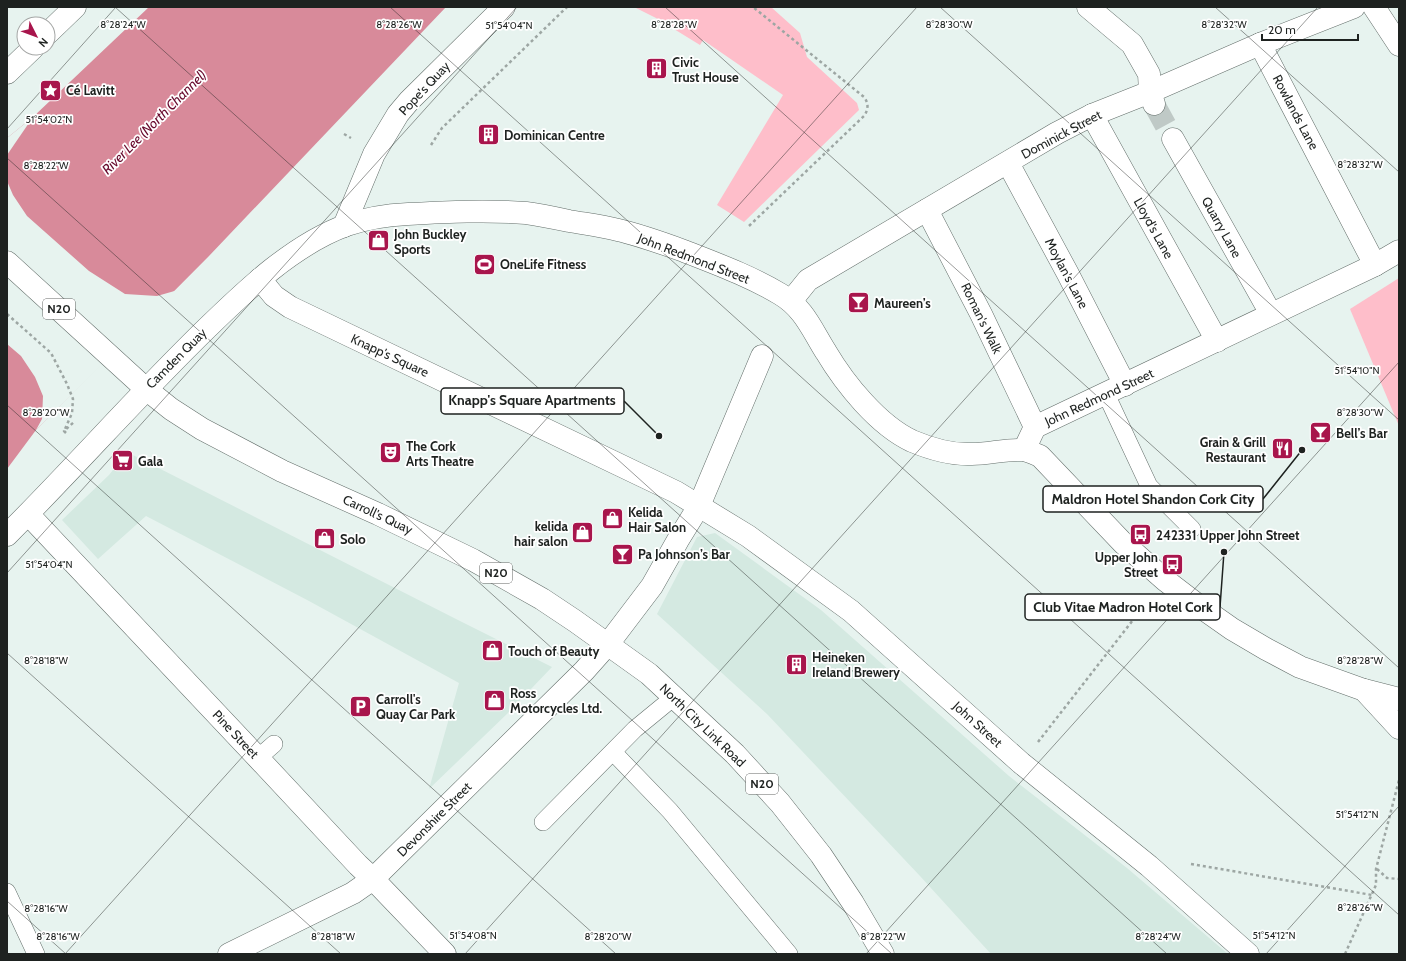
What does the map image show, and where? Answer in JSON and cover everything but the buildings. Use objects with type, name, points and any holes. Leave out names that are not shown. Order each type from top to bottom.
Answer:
[{"type":"main road","points":[[56,25],[75,7]]},
{"type":"main road","name":"Pope's Quay","points":[[344,226],[374,154],[398,114],[409,100],[504,7]]},
{"type":"main road","points":[[1088,7],[1132,44],[1149,74],[1152,99]]},
{"type":"main road","name":"Dominick Street","points":[[791,301],[808,280],[1057,133],[1092,115],[1152,99],[1260,44],[1354,7]]},
{"type":"main road","points":[[1374,7],[1399,45]]},
{"type":"main road","name":"Rowlands Lane","points":[[1260,44],[1376,266]]},
{"type":"main road","points":[[7,73],[25,56]]},
{"type":"main road","name":"Lloyd's Lane","points":[[1092,115],[1217,341]]},
{"type":"main road","name":"Quarry Lane","points":[[1173,139],[1271,314]]},
{"type":"main road","name":"Moylan's Lane","points":[[1008,163],[1068,274],[1116,389]]},
{"type":"main road","name":"Roman's Walk","points":[[927,210],[981,314],[1035,427]]},
{"type":"main road","name":"John Redmond Street","points":[[344,226],[379,217],[418,213],[450,211],[525,213],[620,230],[717,264],[745,276],[791,301],[806,319],[828,355],[861,401],[891,427],[909,440],[954,454],[1024,450],[1035,427],[1271,314],[1376,266],[1399,251]]},
{"type":"main road","name":"Camden Quay","points":[[7,535],[192,341],[231,304],[299,249],[344,226]]},
{"type":"main road","name":"N20","points":[[7,262],[146,389]]},
{"type":"main road","name":"Knapp's Square","points":[[260,280],[274,296],[303,314],[676,492],[699,506]]},
{"type":"main road","name":"Devonshire Street","points":[[229,954],[353,893],[373,879],[584,671],[608,644],[652,586],[699,506],[762,356]]},
{"type":"main road","name":"Carroll's Quay","points":[[146,389],[202,429],[282,471],[378,514],[473,560],[542,599],[608,644]]},
{"type":"main road","points":[[1024,450],[1040,456],[1123,543],[1165,580],[1232,629],[1300,667],[1364,690],[1399,699]]},
{"type":"main road","name":"John Street","points":[[699,506],[748,536],[851,611],[1022,763],[1149,866],[1248,954]]},
{"type":"main road","name":"Pine Street","points":[[28,514],[266,751],[358,866],[373,879],[445,954]]},
{"type":"main road","name":"North City Link Road","points":[[608,644],[649,674],[674,697],[735,754],[780,803],[821,855],[883,954]]},
{"type":"main road","points":[[1364,690],[1399,728]]},
{"type":"lane","points":[[1116,389],[1149,486],[1192,529]]},
{"type":"lane","points":[[543,822],[635,729],[674,697]]},
{"type":"lane","points":[[613,752],[670,811],[789,954]]},
{"type":"lane","points":[[7,892],[36,954]]},
{"type":"path","points":[[431,145],[442,128],[567,7]]},
{"type":"path","points":[[750,226],[865,115],[868,108],[868,102],[864,97],[753,7]]},
{"type":"path","points":[[7,314],[51,353],[68,384],[73,398],[72,413],[64,431]]},
{"type":"path","points":[[1037,744],[1147,603]]},
{"type":"path","points":[[1345,954],[1376,885],[1376,869],[1399,780]]},
{"type":"path","points":[[1187,864],[1372,895]]},
{"type":"path","points":[[1376,869],[1387,878],[1399,879]]},
{"type":"shaded area","points":[[634,7],[771,7],[800,33],[807,57],[857,103],[859,110],[744,222],[717,205],[783,95],[703,40],[700,45],[656,18]]},
{"type":"shaded area","points":[[1399,278],[1399,426],[1350,309]]},
{"type":"shaded area","points":[[127,452],[552,667],[509,712],[429,789],[459,683],[309,601],[146,516],[98,559],[62,520],[109,475]]},
{"type":"shaded area","name":"Heineken Ireland Brewery","points":[[715,533],[821,610],[1009,776],[1127,868],[1228,954],[991,954],[920,876],[767,714],[657,614],[697,537]]},
{"type":"water","name":"River Lee (North Channel)","points":[[149,7],[446,7],[209,256],[36,430],[7,469],[7,138],[33,117]]},
{"type":"pier","points":[[33,117],[7,155],[7,138]]},
{"type":"pier","points":[[7,181],[13,195],[27,216],[89,271],[125,294],[157,296],[178,290],[36,430],[42,419],[43,396],[35,377],[21,356],[7,344]]},
{"type":"tunnel","points":[[1155,106],[1173,139]]},
{"type":"place","name":"Civic Trust House","points":[[656,69]]},
{"type":"place","name":"Cé Lavitt","points":[[50,90]]},
{"type":"place","name":"Dominican Centre","points":[[489,135]]},
{"type":"place","name":"John Buckley Sports","points":[[379,241]]},
{"type":"place","name":"OneLife Fitness","points":[[484,264]]},
{"type":"place","name":"Maureen’s","points":[[858,303]]},
{"type":"place","name":"Bell’s Bar","points":[[1320,433]]},
{"type":"place","name":"Knapp's Square Apartments","points":[[659,436]]},
{"type":"place","name":"Grain & Grill Restaurant","points":[[1282,449]]},
{"type":"place","name":"Maldron Hotel Shandon Cork City","points":[[1302,450]]},
{"type":"place","name":"The Cork Arts Theatre","points":[[390,453]]},
{"type":"place","name":"Gala","points":[[122,461]]},
{"type":"place","name":"Kelida Hair Salon","points":[[613,519]]},
{"type":"place","name":"kelida hair salon","points":[[583,533]]},
{"type":"place","name":"242331 Upper John Street","points":[[1140,535]]},
{"type":"place","name":"Solo","points":[[324,539]]},
{"type":"place","name":"Club Vitae Madron Hotel Cork","points":[[1224,552]]},
{"type":"place","name":"Pa Johnson’s Bar","points":[[622,554]]},
{"type":"place","name":"Upper John Street","points":[[1173,564]]},
{"type":"place","name":"Touch of Beauty","points":[[492,651]]},
{"type":"place","name":"Heineken Ireland Brewery","points":[[797,664]]},
{"type":"place","name":"Ross Motorcycles Ltd.","points":[[494,700]]},
{"type":"place","name":"Carroll's Quay Car Park","points":[[360,706]]}]
